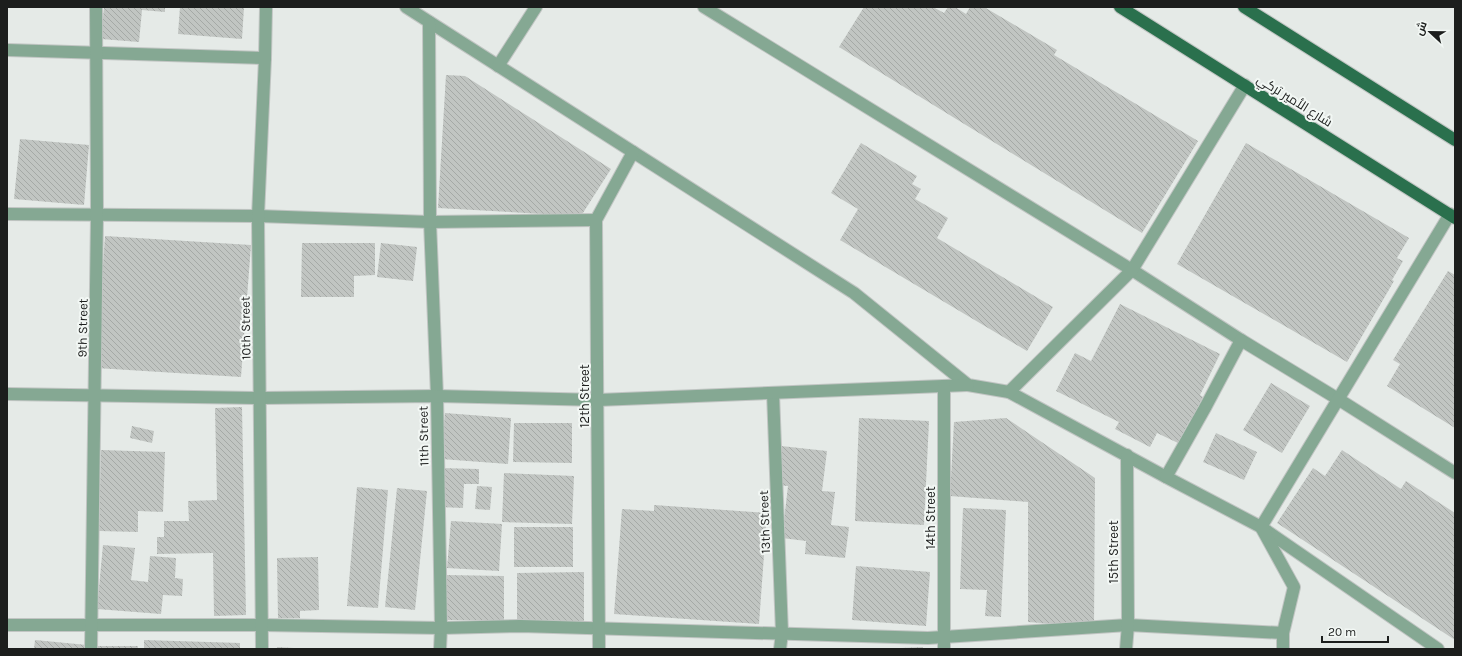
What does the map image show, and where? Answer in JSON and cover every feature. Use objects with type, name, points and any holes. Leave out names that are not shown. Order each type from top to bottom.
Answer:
[{"type":"main road","name":"شارع الأمير تركي","points":[[1120,7],[1452,216]]},
{"type":"main road","points":[[1244,7],[1455,140]]},
{"type":"street","name":"9th Street","points":[[91,649],[97,215],[96,7]]},
{"type":"street","name":"10th Street","points":[[262,649],[258,216],[266,7]]},
{"type":"street","points":[[406,7],[854,294],[968,385]]},
{"type":"street","points":[[498,66],[536,7]]},
{"type":"street","points":[[704,7],[1132,270],[1241,340],[1455,473]]},
{"type":"street","name":"11th Street","points":[[429,22],[430,222],[437,396],[441,628],[440,649]]},
{"type":"street","points":[[7,50],[265,58]]},
{"type":"street","points":[[1009,392],[1132,270],[1245,85]]},
{"type":"street","name":"12th Street","points":[[599,649],[596,220],[633,152]]},
{"type":"street","points":[[7,214],[258,216],[430,222],[596,220]]},
{"type":"street","points":[[1260,527],[1452,216]]},
{"type":"street","points":[[1166,477],[1241,340]]},
{"type":"street","points":[[7,394],[260,398],[437,396],[598,400],[968,385],[1009,392],[1260,527],[1438,649]]},
{"type":"street","name":"14th Street","points":[[944,386],[944,643]]},
{"type":"street","name":"13th Street","points":[[773,393],[782,633],[780,649]]},
{"type":"street","name":"15th Street","points":[[1126,649],[1128,625],[1127,455]]},
{"type":"street","points":[[1260,527],[1294,587],[1283,632],[1283,649]]},
{"type":"street","points":[[7,625],[262,625],[441,628],[520,626],[928,638],[944,643],[1128,625],[1283,632]]},
{"type":"building","points":[[104,7],[165,7],[165,12],[142,10],[139,42],[101,39]]},
{"type":"building","points":[[180,7],[244,7],[242,39],[178,34]]},
{"type":"building","points":[[864,7],[933,7],[944,13],[948,7],[955,7],[966,14],[970,7],[984,7],[1057,50],[1054,55],[1198,141],[1142,233],[839,47]]},
{"type":"building","points":[[446,75],[465,76],[611,169],[581,216],[438,208]]},
{"type":"building","points":[[20,139],[89,145],[84,205],[14,199]]},
{"type":"building","points":[[861,143],[917,176],[912,184],[921,189],[915,199],[948,218],[937,238],[1053,307],[1027,351],[840,240],[858,209],[831,193]]},
{"type":"building","points":[[1246,143],[1409,238],[1397,258],[1403,261],[1392,280],[1394,281],[1347,362],[1177,264]]},
{"type":"building","points":[[105,236],[251,245],[241,377],[96,368]]},
{"type":"building","points":[[302,243],[375,243],[375,275],[354,276],[354,297],[301,297]]},
{"type":"building","points":[[381,243],[417,247],[413,281],[377,277]]},
{"type":"building","points":[[1448,271],[1455,275],[1455,428],[1387,386],[1400,364],[1393,360]]},
{"type":"building","points":[[1120,304],[1220,354],[1200,395],[1203,397],[1178,443],[1157,433],[1150,447],[1115,429],[1119,422],[1056,391],[1075,353],[1091,361]]},
{"type":"building","points":[[1271,383],[1310,406],[1282,453],[1243,430]]},
{"type":"building","points":[[242,407],[246,615],[214,616],[213,553],[157,554],[157,537],[164,537],[164,521],[189,521],[188,501],[217,500],[215,408]]},
{"type":"building","points":[[445,413],[511,418],[508,464],[441,459]]},
{"type":"building","points":[[859,418],[929,421],[924,525],[855,521]]},
{"type":"building","points":[[1006,418],[1095,478],[1094,627],[1028,622],[1028,502],[950,496],[954,422]]},
{"type":"building","points":[[514,423],[572,423],[572,463],[513,462]]},
{"type":"building","points":[[132,426],[154,431],[152,443],[130,438]]},
{"type":"building","points":[[1216,433],[1257,452],[1244,480],[1203,462]]},
{"type":"building","points":[[781,446],[827,451],[822,491],[835,492],[831,525],[849,527],[845,558],[805,554],[806,541],[782,538],[788,486],[776,485]]},
{"type":"building","points":[[101,450],[165,452],[163,512],[138,511],[138,532],[99,531]]},
{"type":"building","points":[[1342,450],[1401,489],[1406,481],[1455,513],[1455,640],[1277,523],[1313,468],[1325,476]]},
{"type":"building","points":[[440,468],[479,469],[479,484],[464,484],[463,508],[439,507]]},
{"type":"building","points":[[504,473],[574,476],[572,524],[502,522]]},
{"type":"building","points":[[477,486],[492,487],[490,510],[475,509]]},
{"type":"building","points":[[357,487],[388,490],[378,608],[347,606]]},
{"type":"building","points":[[397,488],[427,491],[415,610],[385,607]]},
{"type":"building","points":[[654,505],[767,513],[759,624],[614,614],[622,509],[654,511]]},
{"type":"building","points":[[963,508],[1006,510],[1001,617],[985,616],[987,590],[960,589]]},
{"type":"building","points":[[451,521],[502,524],[499,571],[447,568]]},
{"type":"building","points":[[514,527],[573,527],[573,567],[514,567]]},
{"type":"building","points":[[103,545],[135,548],[131,580],[148,582],[150,556],[176,558],[175,578],[183,579],[182,596],[163,595],[161,614],[97,609]]},
{"type":"building","points":[[318,557],[319,610],[300,611],[300,618],[278,618],[277,558]]},
{"type":"building","points":[[856,566],[930,572],[926,626],[852,620]]},
{"type":"building","points":[[584,572],[584,626],[517,626],[517,573]]},
{"type":"building","points":[[446,575],[504,576],[504,620],[446,620]]},
{"type":"building","points":[[35,640],[87,645],[86,649],[34,649]]},
{"type":"building","points":[[144,640],[240,643],[240,649],[144,649]]},
{"type":"building","points":[[96,646],[138,646],[137,649],[96,649]]},
{"type":"building","points":[[277,647],[294,648],[294,649],[277,649]]},
{"type":"building","points":[[923,647],[923,649],[901,649],[901,648]]}]
